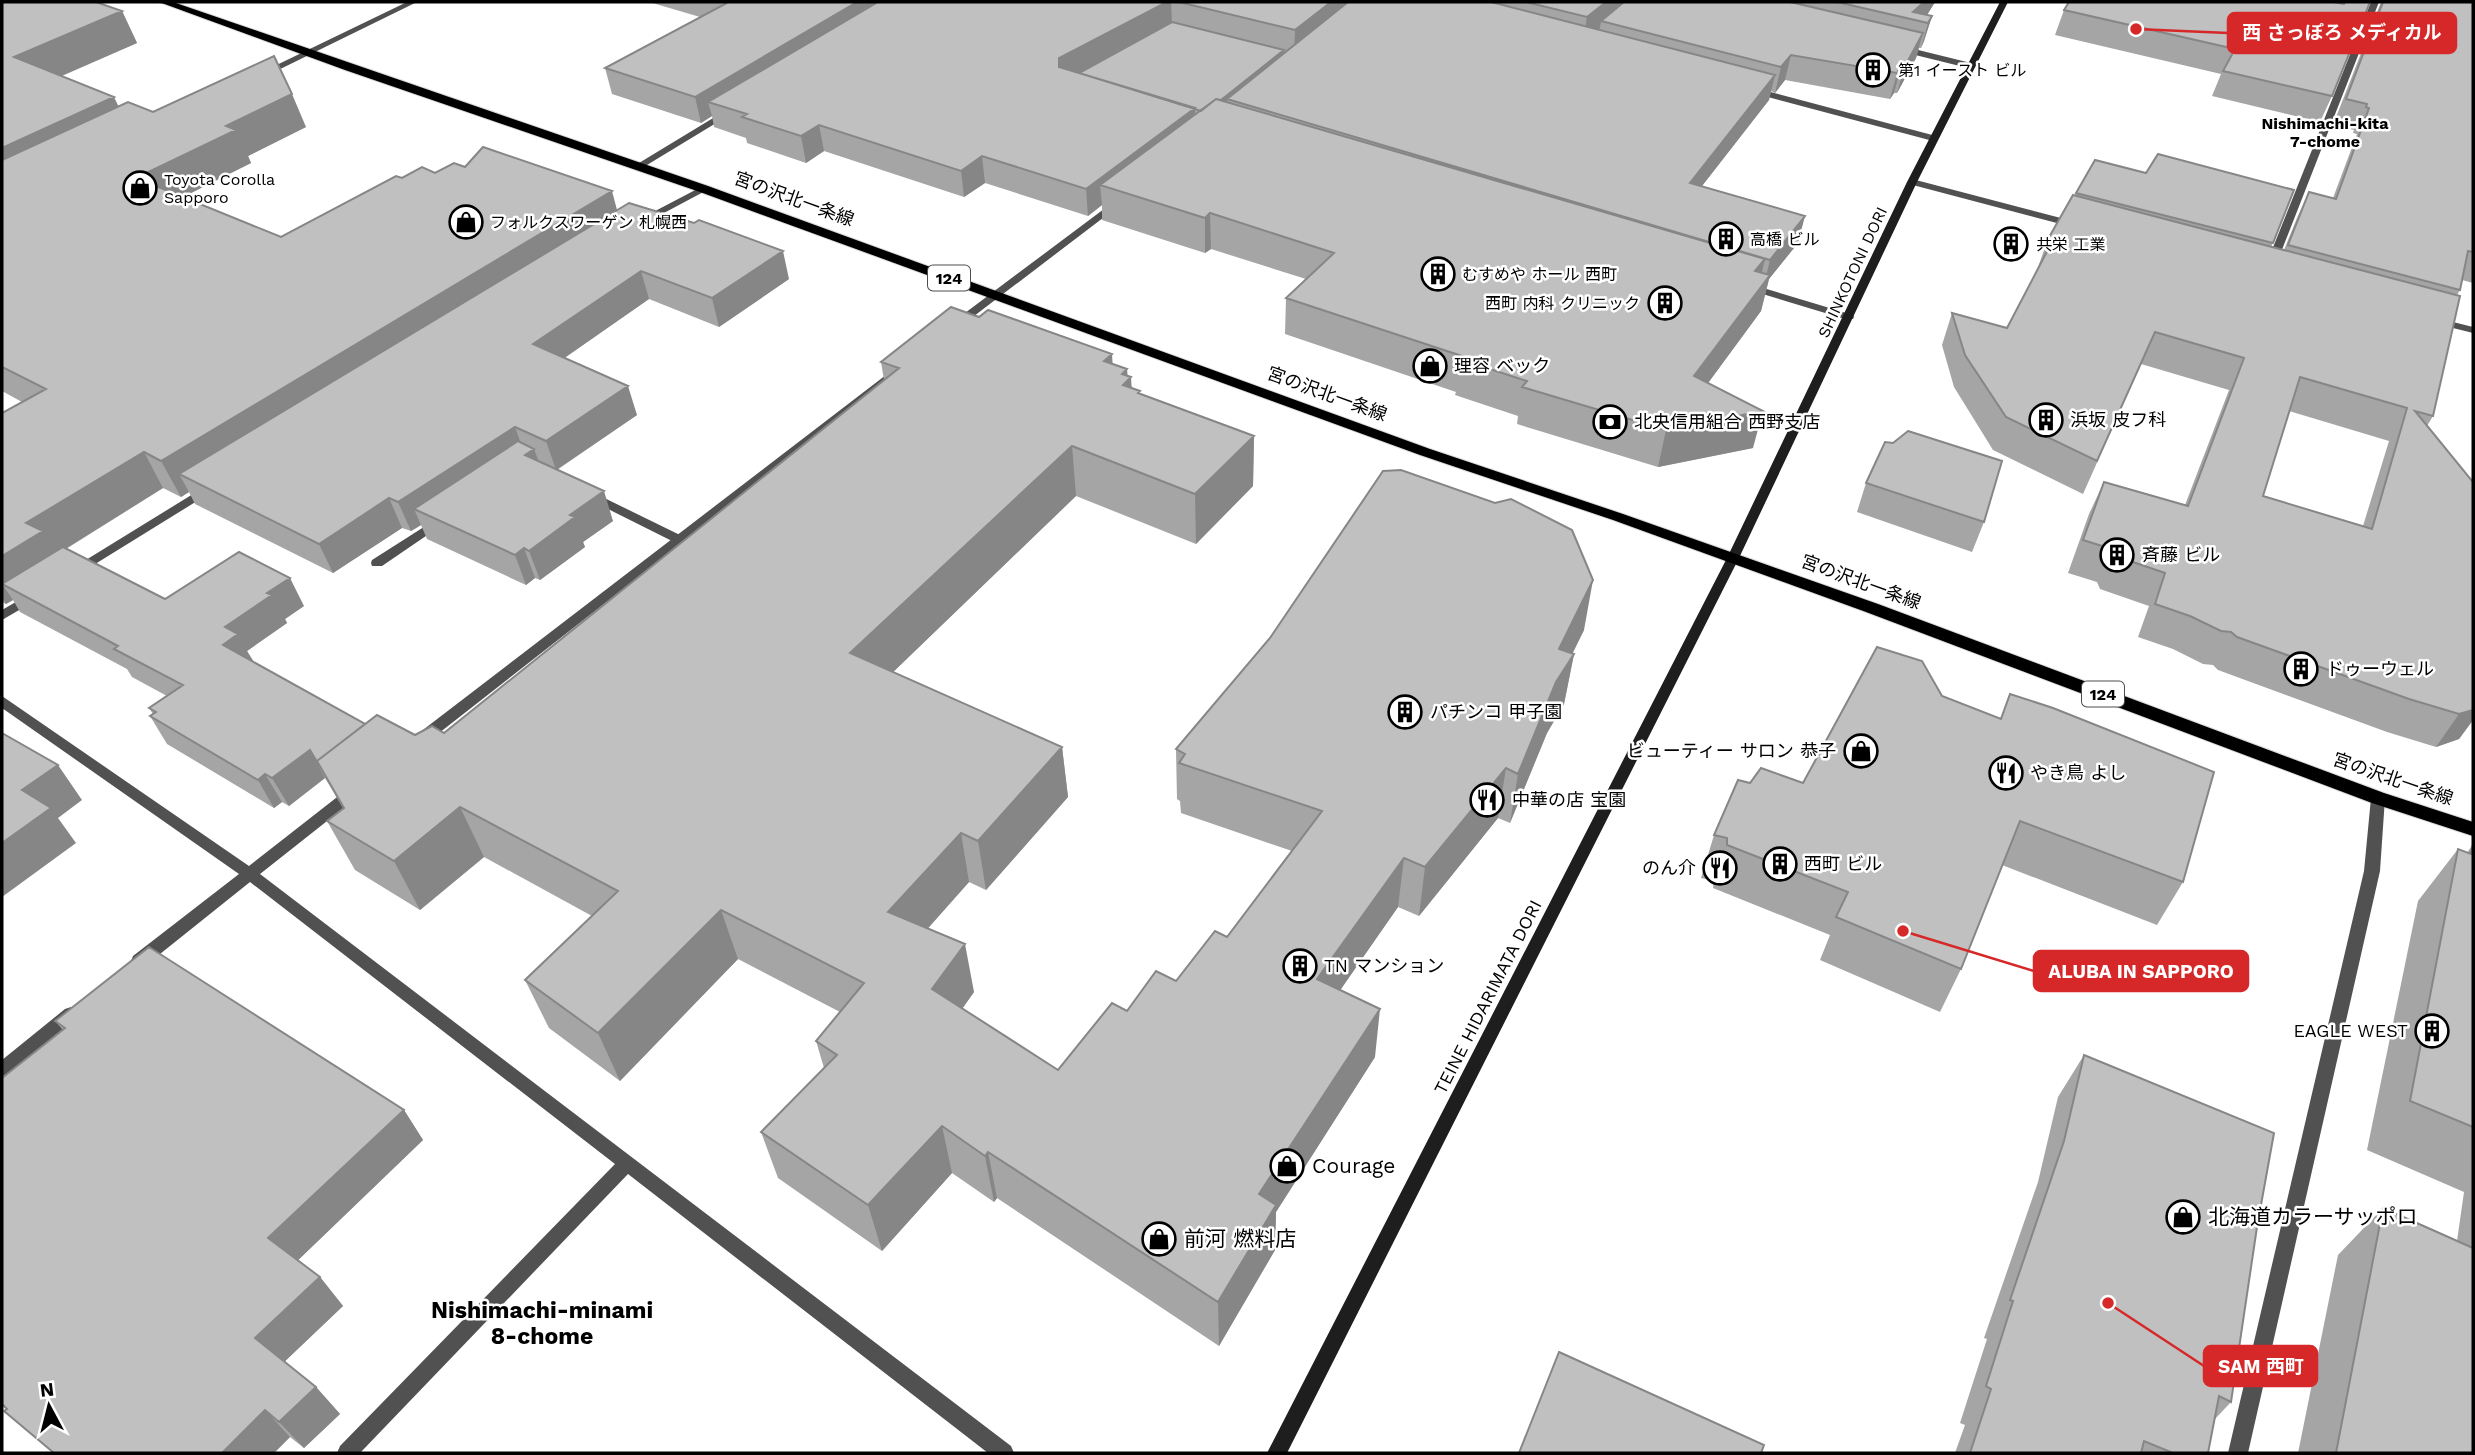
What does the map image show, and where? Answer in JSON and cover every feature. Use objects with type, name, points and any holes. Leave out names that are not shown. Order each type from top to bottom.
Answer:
[{"type":"main road","name":"宮の沢北一条線","points":[[164,2],[704,189],[1425,452],[1733,558],[2378,798],[2473,829]]},
{"type":"street","points":[[258,76],[413,2]]},
{"type":"street","name":"SHINKOTONI DORI","points":[[1733,558],[1933,138],[2004,2]]},
{"type":"street","points":[[2266,276],[2375,2]]},
{"type":"street","points":[[1889,46],[1972,66]]},
{"type":"street","points":[[1745,89],[1933,138]]},
{"type":"street","points":[[639,166],[739,106]]},
{"type":"street","points":[[1912,182],[2083,227]]},
{"type":"street","points":[[634,225],[704,189]]},
{"type":"street","points":[[942,335],[1124,197]]},
{"type":"street","points":[[1741,285],[1849,317]]},
{"type":"street","points":[[2421,317],[2473,330]]},
{"type":"street","points":[[414,745],[677,538],[909,361]]},
{"type":"street","points":[[60,580],[212,485]]},
{"type":"street","points":[[577,488],[677,538]]},
{"type":"street","points":[[377,563],[446,517]]},
{"type":"street","name":"TEINE HIDARIMATA DORI","points":[[1278,1453],[1733,558]]},
{"type":"street","points":[[2,616],[49,587]]},
{"type":"street","points":[[2,701],[250,874],[1004,1453]]},
{"type":"street","points":[[131,967],[370,779]]},
{"type":"street","points":[[2238,1453],[2372,871],[2378,798]]},
{"type":"street","points":[[2,1069],[88,1001]]},
{"type":"street","points":[[347,1453],[627,1163]]},
{"type":"building","points":[[2,2],[96,2],[122,11],[14,57],[114,97],[2,148]]},
{"type":"building","points":[[724,2],[857,2],[695,97],[605,68],[727,3]]},
{"type":"building","points":[[878,2],[1167,2],[1059,58],[1059,67],[1195,108],[1086,189],[982,156],[961,171],[819,125],[801,136],[742,117],[747,114],[708,102]]},
{"type":"building","points":[[1179,2],[1331,2],[1295,30]]},
{"type":"building","points":[[1348,2],[1491,2],[1775,75],[1690,183],[1805,216],[1770,260],[1227,99]]},
{"type":"building","points":[[1526,2],[1606,2],[1587,17]]},
{"type":"building","points":[[1624,2],[1790,2],[1923,33],[1904,68],[1901,67],[1897,73],[1791,55],[1781,67],[1601,21]]},
{"type":"building","points":[[1837,2],[1924,2],[1913,12],[1932,16],[1928,23]]},
{"type":"building","points":[[2069,2],[2370,2],[2332,96],[2223,71],[2235,49],[2064,10]]},
{"type":"building","points":[[2383,2],[2473,2],[2473,252],[2468,251],[2460,290],[2288,245],[2309,192],[2336,199],[2369,108],[2366,107],[2367,104],[2346,99]]},
{"type":"building","points":[[1172,22],[1284,50],[1221,100],[1216,99],[1201,111],[1079,73]]},
{"type":"building","points":[[274,56],[292,94],[226,126],[236,130],[136,178],[281,237],[396,176],[402,178],[422,167],[435,173],[454,163],[465,167],[483,147],[612,191],[161,461],[144,452],[26,523],[43,531],[2,556],[2,413],[46,389],[2,367],[2,160],[128,102],[153,112]]},
{"type":"building","points":[[1216,99],[1765,259],[1755,271],[1770,275],[1694,376],[1763,411],[1666,430],[1522,387],[1527,381],[1459,359],[1462,356],[1286,298],[1334,253],[1210,213],[1205,218],[1100,185]]},
{"type":"building","points":[[2158,154],[2294,190],[2273,243],[2076,193],[2095,160],[2146,173]]},
{"type":"building","points":[[2073,195],[2460,296],[2433,416],[2415,411],[2473,482],[2473,710],[2459,714],[2409,699],[2237,637],[2231,632],[2221,631],[2190,616],[2155,604],[2165,573],[2115,556],[2112,549],[2083,540],[2104,482],[2188,506],[2244,358],[2155,332],[2097,461],[2006,417],[1965,355],[1952,313],[2007,328],[2053,240],[2048,239]],"holes":[[[2300,377],[2407,408],[2372,529],[2263,496]]]},
{"type":"building","points":[[629,203],[694,223],[699,220],[783,251],[712,298],[641,271],[533,344],[628,386],[546,441],[515,427],[398,502],[389,498],[319,544],[179,474]]},
{"type":"building","points":[[951,307],[979,317],[988,310],[1112,354],[1104,361],[1127,369],[1122,374],[1131,377],[1123,385],[1254,436],[1195,494],[1072,446],[850,653],[1062,747],[978,841],[961,833],[888,912],[965,944],[932,989],[1058,1070],[1112,1003],[1127,1011],[1156,971],[1176,981],[1215,931],[1227,937],[1322,811],[1179,763],[1185,754],[1176,749],[1270,638],[1383,471],[1401,470],[1495,503],[1511,499],[1572,530],[1593,580],[1559,649],[1574,654],[1556,682],[1518,774],[1506,768],[1425,867],[1404,858],[1317,979],[1380,1009],[1259,1194],[1276,1205],[1218,1302],[988,1152],[985,1156],[942,1126],[868,1205],[761,1132],[837,1055],[816,1041],[864,983],[721,910],[598,1033],[525,980],[618,891],[460,807],[394,861],[327,821],[344,808],[317,761],[377,715],[415,735],[432,726],[444,733],[899,368],[881,362]]},
{"type":"building","points":[[1908,431],[2002,461],[1984,522],[1866,483],[1885,442],[1893,443]]},
{"type":"building","points":[[518,441],[534,449],[525,455],[604,491],[570,515],[575,517],[529,551],[524,548],[515,555],[414,509]]},
{"type":"building","points":[[63,547],[165,599],[239,552],[290,578],[267,593],[272,595],[225,627],[238,634],[223,645],[365,724],[317,761],[320,767],[310,750],[272,778],[265,774],[258,780],[150,716],[156,712],[149,708],[183,685],[114,649],[118,646],[2,584]]},
{"type":"building","points":[[1877,647],[1922,661],[1942,696],[2001,719],[2010,694],[2053,708],[2214,772],[2183,882],[2020,821],[1961,969],[1836,917],[1848,892],[1727,845],[1727,838],[1714,835],[1738,780],[1750,783],[1761,768],[1803,783]]},
{"type":"building","points":[[2,733],[58,765],[22,790],[51,808],[2,843]]},
{"type":"building","points":[[2473,844],[2473,1127],[2410,1101],[2458,849],[2471,854]]},
{"type":"building","points":[[149,947],[404,1110],[268,1238],[320,1277],[255,1338],[316,1387],[279,1422],[265,1410],[222,1453],[54,1453],[4,1411],[7,1409],[2,1404],[2,1078],[65,1028],[55,1021]]},
{"type":"building","points":[[2084,1055],[2274,1133],[2231,1402],[2219,1396],[2208,1453],[2173,1453],[2144,1441],[2141,1453],[1970,1453],[1991,1389],[1986,1386],[2013,1301],[2010,1300],[2064,1141]]},
{"type":"building","points":[[2383,1208],[2473,1248],[2473,1453],[2336,1453]]},
{"type":"building","points":[[1559,1352],[1764,1445],[1761,1453],[1519,1453]]},
{"type":"place","name":"西 さっぽろ メディカル","points":[[2136,29]]},
{"type":"place","name":"第1 イースト ビル","points":[[1873,70]]},
{"type":"place","name":"Toyota Corolla Sapporo","points":[[140,188]]},
{"type":"place","name":"フォルクスワーゲン 札幌西","points":[[466,222]]},
{"type":"place","name":"高橋 ビル","points":[[1726,239]]},
{"type":"place","name":"共栄 工業","points":[[2011,244]]},
{"type":"place","name":"むすめや ホール 西町","points":[[1438,274]]},
{"type":"place","name":"西町 内科 クリニック","points":[[1665,303]]},
{"type":"place","name":"理容 ベック","points":[[1430,366]]},
{"type":"place","name":"浜坂 皮フ科","points":[[2046,420]]},
{"type":"place","name":"北央信用組合 西野支店","points":[[1610,422]]},
{"type":"place","name":"斉藤 ビル","points":[[2117,555]]},
{"type":"place","name":"ドゥーウェル","points":[[2301,669]]},
{"type":"place","name":"パチンコ 甲子園","points":[[1405,712]]},
{"type":"place","name":"ビューティー サロン 恭子","points":[[1861,751]]},
{"type":"place","name":"やき鳥 よし","points":[[2006,773]]},
{"type":"place","name":"中華の店 宝園","points":[[1487,800]]},
{"type":"place","name":"西町 ビル","points":[[1780,864]]},
{"type":"place","name":"のん介","points":[[1720,868]]},
{"type":"place","name":"ALUBA IN SAPPORO","points":[[1903,931]]},
{"type":"place","name":"TN マンション","points":[[1300,966]]},
{"type":"place","name":"EAGLE WEST","points":[[2432,1031]]},
{"type":"place","name":"Courage","points":[[1287,1166]]},
{"type":"place","name":"北海道カラーサッポロ","points":[[2183,1217]]},
{"type":"place","name":"前河 燃料店","points":[[1159,1239]]},
{"type":"place","name":"SAM 西町","points":[[2108,1303]]},
{"type":"district","name":"Nishimachi-kita 7-chome","points":[[2325,132]]},
{"type":"district","name":"Nishimachi-minami 8-chome","points":[[542,1323]]}]
